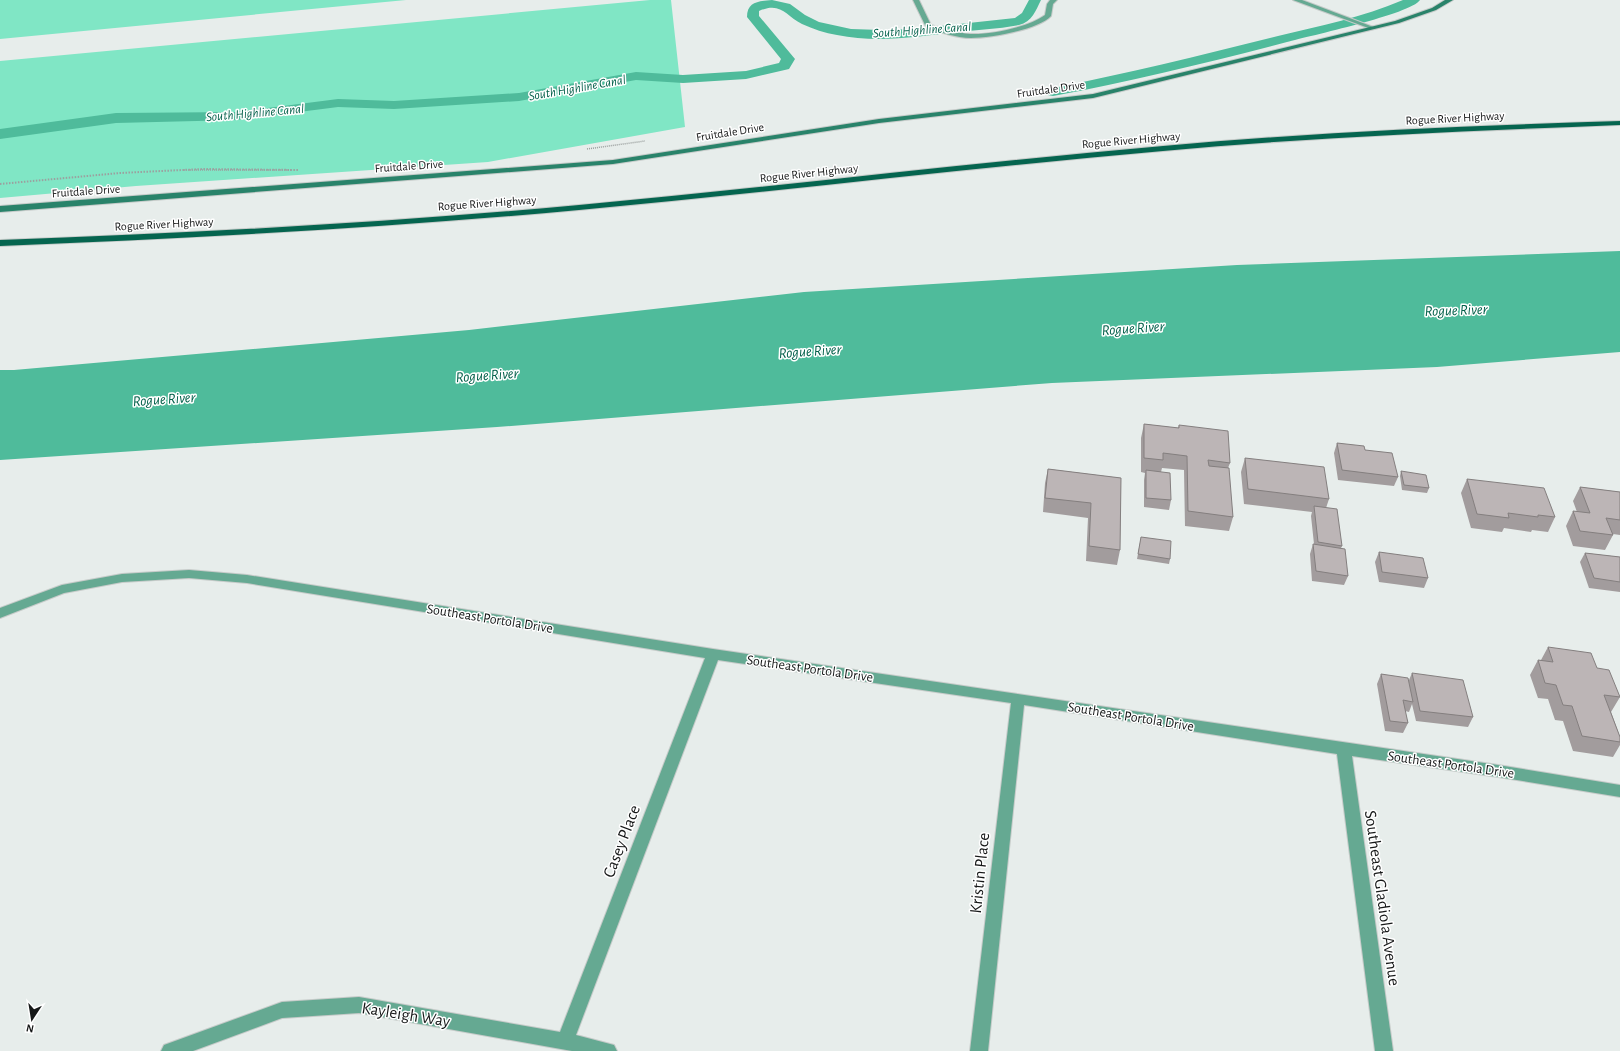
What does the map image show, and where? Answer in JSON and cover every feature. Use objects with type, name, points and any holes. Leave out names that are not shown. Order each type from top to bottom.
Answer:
[{"type":"main road","name":"Rogue River Highway","points":[[0,242],[172,236],[418,220],[577,208],[1166,148],[1428,130],[1620,123]]},
{"type":"street","points":[[916,0],[928,26],[954,34],[972,36],[1005,31],[1040,22],[1047,17],[1050,10],[1050,4],[1054,0]]},
{"type":"street","points":[[1296,0],[1373,28]]},
{"type":"street","name":"Fruitdale Drive","points":[[0,209],[613,162],[879,121],[1093,96],[1373,28],[1416,16],[1434,9],[1450,0]]},
{"type":"street","name":"Southeast Portola Drive","points":[[1,612],[62,589],[122,578],[189,574],[247,579],[713,654],[1018,698],[1620,791]]},
{"type":"street","name":"Casey Place","points":[[565,1041],[713,654]]},
{"type":"street","name":"Kristin Place","points":[[979,1051],[1018,698]]},
{"type":"street","name":"Southeast Gladiola Avenue","points":[[1344,749],[1384,1051]]},
{"type":"street","name":"Kayleigh Way","points":[[170,1051],[282,1010],[359,1005],[565,1041],[608,1051]]},
{"type":"path","points":[[583,149],[652,141]]},
{"type":"path","points":[[0,184],[120,173],[203,168],[303,170]]},
{"type":"shaded area","points":[[0,0],[406,0],[0,39]]},
{"type":"shaded area","points":[[650,0],[671,0],[685,127],[488,162],[136,186],[0,198],[0,61]]},
{"type":"water","name":"Rogue River","points":[[1620,251],[1620,352],[1437,367],[1052,383],[497,427],[0,460],[0,370],[469,330],[804,292],[1237,265]]},
{"type":"building","points":[[1144,424],[1179,428],[1179,425],[1228,431],[1230,463],[1208,460],[1209,466],[1229,468],[1233,517],[1188,511],[1187,456],[1163,453],[1163,460],[1144,458]]},
{"type":"building","points":[[1337,443],[1364,446],[1365,450],[1392,453],[1398,477],[1342,470]]},
{"type":"building","points":[[1245,458],[1324,467],[1329,499],[1248,489]]},
{"type":"building","points":[[1048,469],[1121,478],[1120,550],[1089,546],[1091,503],[1045,498]]},
{"type":"building","points":[[1146,470],[1170,473],[1171,500],[1146,498]]},
{"type":"building","points":[[1401,471],[1426,475],[1429,488],[1404,485]]},
{"type":"building","points":[[1467,479],[1544,488],[1555,517],[1538,515],[1538,517],[1508,513],[1509,518],[1477,514]]},
{"type":"building","points":[[1580,487],[1620,492],[1620,520],[1606,518],[1613,535],[1580,531],[1573,511],[1590,513]]},
{"type":"building","points":[[1314,506],[1337,509],[1342,546],[1318,542]]},
{"type":"building","points":[[1141,537],[1171,541],[1170,559],[1138,554]]},
{"type":"building","points":[[1313,544],[1345,549],[1348,576],[1316,571]]},
{"type":"building","points":[[1379,552],[1423,558],[1428,578],[1382,572]]},
{"type":"building","points":[[1585,553],[1620,557],[1620,582],[1594,578]]},
{"type":"building","points":[[1548,647],[1591,653],[1597,668],[1609,670],[1620,697],[1604,695],[1620,737],[1620,742],[1582,736],[1572,706],[1563,705],[1556,685],[1545,683],[1538,660],[1553,662]]},
{"type":"building","points":[[1412,673],[1463,680],[1473,717],[1420,711]]},
{"type":"building","points":[[1381,674],[1408,678],[1413,702],[1403,700],[1408,723],[1390,721]]},
{"type":"waterway","name":"South Highline Canal","points":[[0,134],[116,118],[237,116],[338,103],[394,105],[519,97],[636,76],[683,79],[746,75],[784,66],[788,59],[753,17],[753,9],[762,5],[777,4],[786,6],[806,21],[837,31],[865,34],[897,34],[1019,21],[1027,15],[1035,0]]},
{"type":"waterway","points":[[1053,92],[1226,54],[1333,27],[1382,13],[1414,0]]}]
